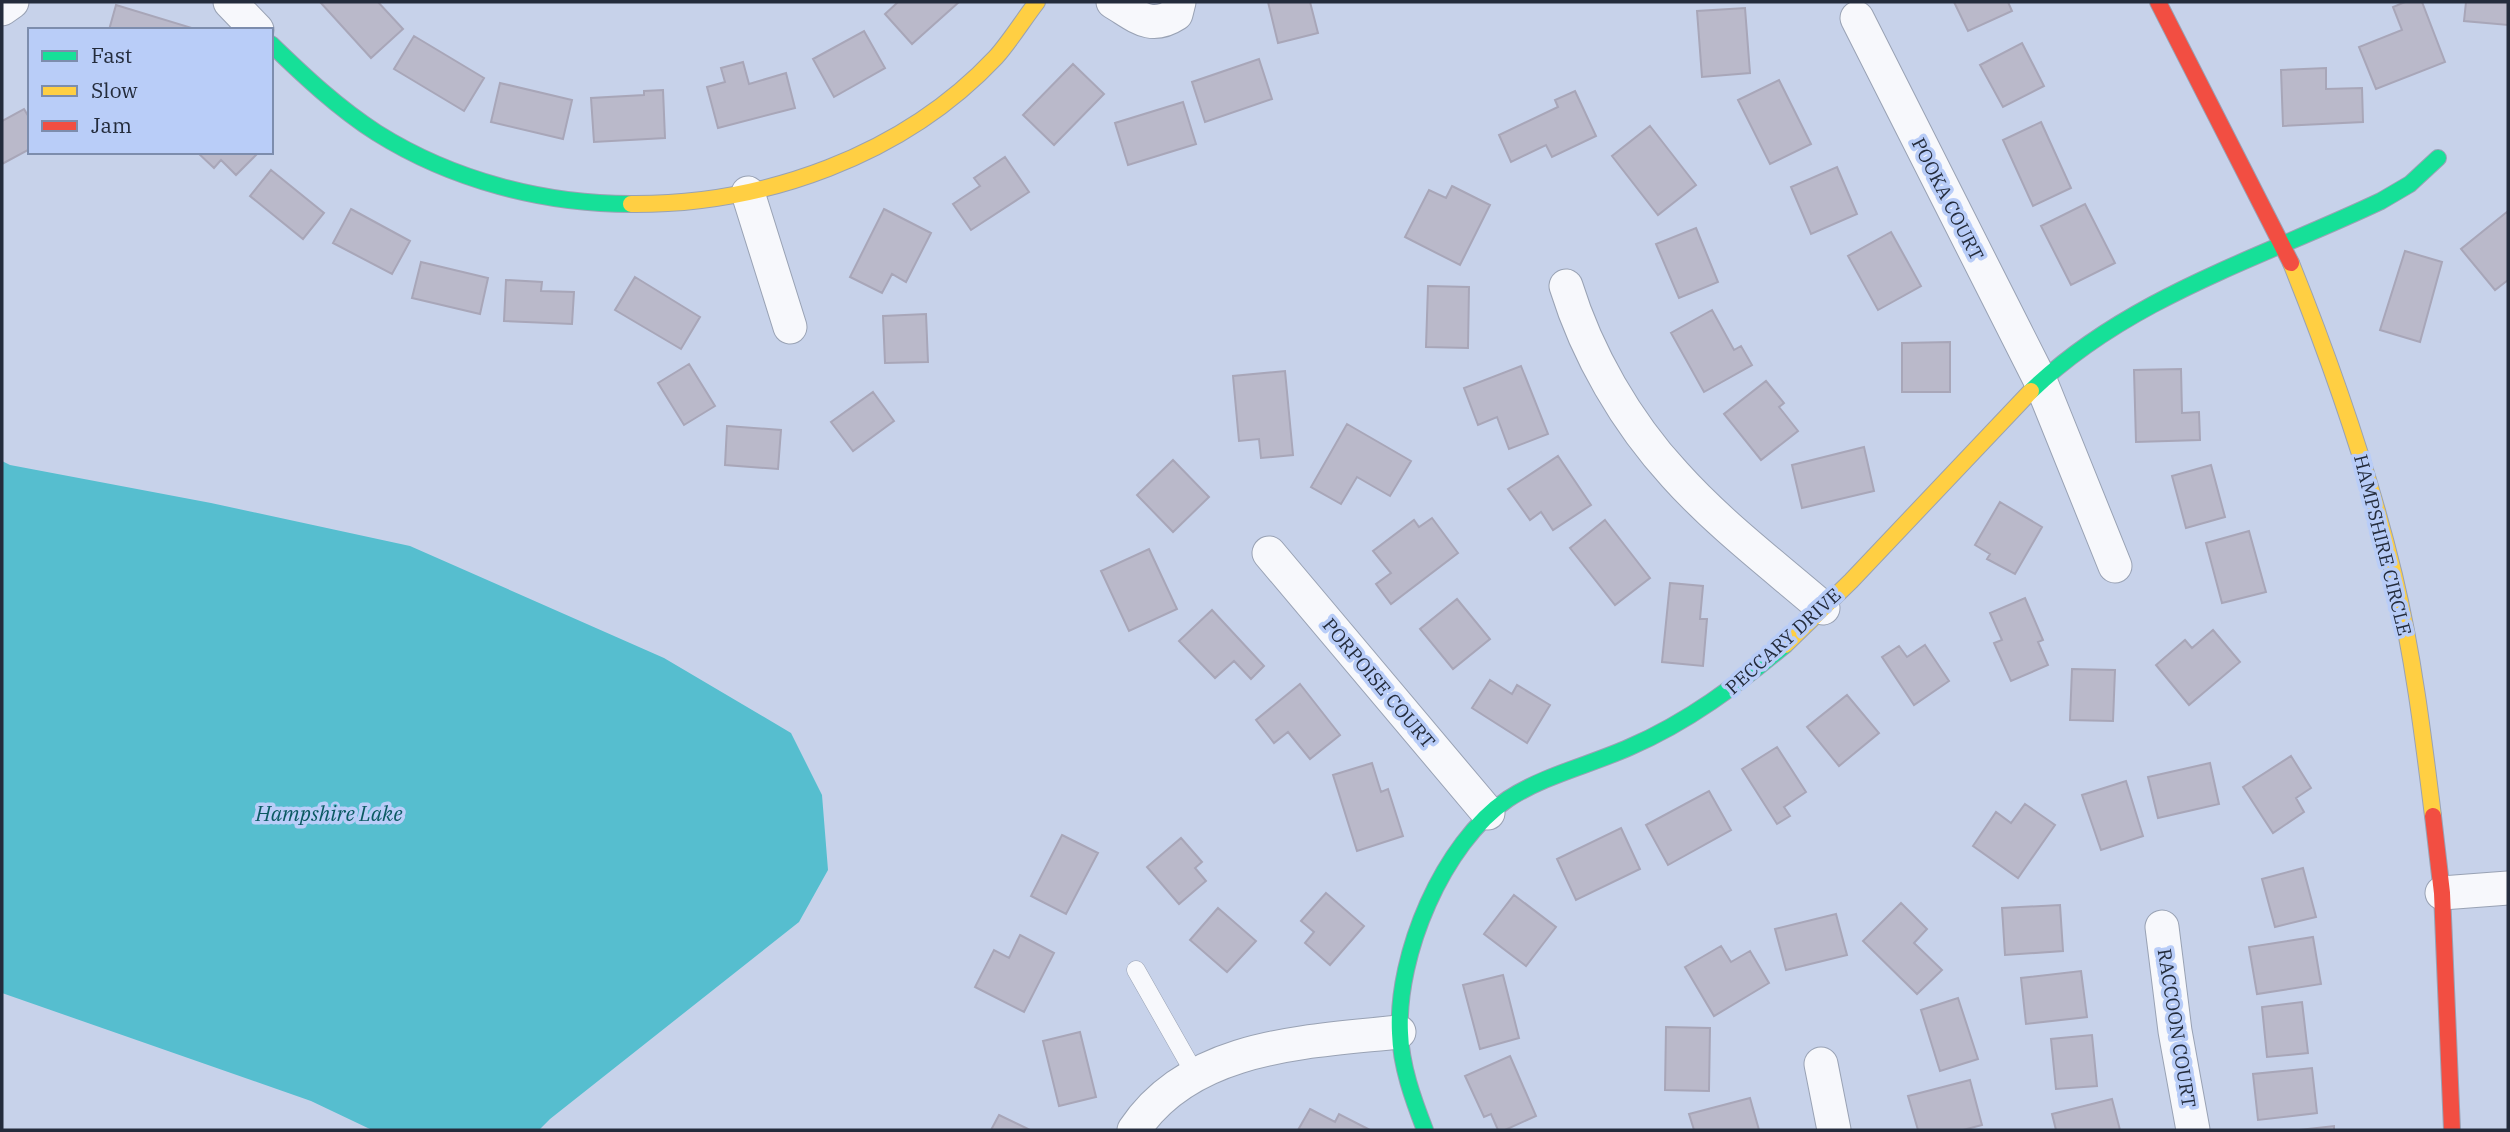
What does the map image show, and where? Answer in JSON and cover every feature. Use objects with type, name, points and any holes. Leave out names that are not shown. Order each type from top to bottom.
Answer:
[{"type":"street","points":[[2,9],[12,2]]},
{"type":"street","points":[[230,2],[255,28]]},
{"type":"street","points":[[273,46],[340,107],[394,143],[449,170],[567,200],[610,204],[685,202],[748,193],[829,168],[924,118],[1002,50],[1037,2]]},
{"type":"street","points":[[1112,2],[1151,23],[1165,21],[1177,14],[1179,2]]},
{"type":"street","name":"HAMPSHIRE CIRCLE","points":[[2158,2],[2284,246],[2326,350],[2368,479],[2394,576],[2418,697],[2442,893],[2452,1130]]},
{"type":"street","name":"POOKA COURT","points":[[1857,18],[2040,380],[2115,566]]},
{"type":"street","name":"PECCARY DRIVE","points":[[1425,1130],[1408,1082],[1399,1032],[1406,970],[1414,936],[1433,892],[1456,852],[1488,813],[1527,787],[1617,753],[1687,719],[1744,680],[1823,608],[2040,380],[2094,338],[2219,272],[2284,246],[2388,197],[2409,185],[2438,158]]},
{"type":"street","points":[[748,193],[790,327]]},
{"type":"street","points":[[1566,286],[1578,325],[1598,364],[1646,442],[1707,508],[1823,608]]},
{"type":"street","name":"PORPOISE COURT","points":[[1269,553],[1488,813]]},
{"type":"street","points":[[2442,893],[2508,888]]},
{"type":"street","name":"RACCOON COURT","points":[[2162,927],[2175,1031],[2193,1130]]},
{"type":"street","points":[[1134,1130],[1162,1098],[1195,1074],[1221,1063],[1283,1046],[1399,1032]]},
{"type":"street","points":[[1821,1065],[1834,1130]]},
{"type":"lane","points":[[1136,970],[1195,1074]]},
{"type":"water","name":"Hampshire Lake","points":[[2,461],[10,465],[211,503],[410,546],[664,658],[791,733],[822,795],[828,870],[799,922],[539,1130],[372,1130],[311,1101],[2,993]]},
{"type":"building","points":[[320,2],[378,2],[403,29],[371,58]]},
{"type":"building","points":[[898,2],[959,2],[912,44],[885,14]]},
{"type":"building","points":[[1268,2],[1310,2],[1318,33],[1278,43]]},
{"type":"building","points":[[1954,2],[2008,2],[2012,11],[1968,31]]},
{"type":"building","points":[[2405,2],[2422,2],[2445,62],[2376,89],[2359,47],[2402,30],[2393,7]]},
{"type":"building","points":[[2466,2],[2508,2],[2508,25],[2464,21]]},
{"type":"building","points":[[116,5],[192,28],[110,28]]},
{"type":"building","points":[[1745,8],[1750,73],[1702,77],[1697,11]]},
{"type":"building","points":[[864,31],[885,68],[834,97],[813,59]]},
{"type":"building","points":[[414,36],[484,78],[464,111],[394,69]]},
{"type":"building","points":[[2022,43],[2044,86],[2003,107],[1980,65]]},
{"type":"building","points":[[1259,59],[1272,99],[1205,122],[1192,82]]},
{"type":"building","points":[[743,62],[749,84],[786,73],[795,108],[718,128],[707,87],[725,82],[721,68]]},
{"type":"building","points":[[1073,64],[1104,94],[1054,145],[1023,115]]},
{"type":"building","points":[[2326,68],[2326,89],[2362,88],[2363,122],[2283,126],[2281,70]]},
{"type":"building","points":[[1779,80],[1811,144],[1770,164],[1738,100]]},
{"type":"building","points":[[500,83],[572,100],[563,139],[491,122]]},
{"type":"building","points":[[663,90],[665,138],[594,142],[591,98],[644,95],[644,91]]},
{"type":"building","points":[[1575,91],[1596,136],[1552,157],[1546,145],[1511,162],[1499,135],[1558,107],[1555,100]]},
{"type":"building","points":[[1183,102],[1196,144],[1128,165],[1115,123]]},
{"type":"building","points":[[24,109],[28,116],[28,150],[2,164],[2,121]]},
{"type":"building","points":[[2041,122],[2071,188],[2033,206],[2003,140]]},
{"type":"building","points":[[1650,126],[1696,185],[1658,215],[1612,156]]},
{"type":"building","points":[[199,154],[257,154],[236,175],[221,160],[214,168]]},
{"type":"building","points":[[1005,157],[1029,192],[971,230],[953,204],[980,186],[974,178]]},
{"type":"building","points":[[1837,167],[1857,214],[1811,234],[1791,187]]},
{"type":"building","points":[[271,170],[324,213],[303,239],[250,196]]},
{"type":"building","points":[[1452,186],[1490,205],[1460,265],[1405,237],[1429,190],[1446,198]]},
{"type":"building","points":[[2085,204],[2115,263],[2071,285],[2041,226]]},
{"type":"building","points":[[351,209],[410,241],[392,274],[333,243]]},
{"type":"building","points":[[884,209],[931,233],[906,282],[892,274],[882,293],[850,277]]},
{"type":"building","points":[[2508,211],[2508,280],[2495,290],[2461,249]]},
{"type":"building","points":[[1696,228],[1718,282],[1679,298],[1656,244]]},
{"type":"building","points":[[1891,232],[1921,286],[1878,310],[1848,256]]},
{"type":"building","points":[[2405,251],[2442,262],[2420,342],[2380,330]]},
{"type":"building","points":[[421,262],[488,278],[480,314],[412,298]]},
{"type":"building","points":[[635,277],[700,317],[681,349],[615,310]]},
{"type":"building","points":[[506,280],[542,282],[541,291],[574,292],[572,324],[504,321]]},
{"type":"building","points":[[1428,286],[1469,287],[1468,348],[1426,347]]},
{"type":"building","points":[[1712,310],[1734,350],[1741,346],[1752,365],[1704,392],[1671,333]]},
{"type":"building","points":[[926,314],[928,362],[885,363],[883,316]]},
{"type":"building","points":[[1950,342],[1950,392],[1902,392],[1902,343]]},
{"type":"building","points":[[689,364],[715,406],[684,425],[658,383]]},
{"type":"building","points":[[1521,366],[1548,434],[1509,449],[1497,417],[1478,425],[1464,388]]},
{"type":"building","points":[[2181,369],[2182,413],[2199,412],[2200,440],[2136,442],[2134,370]]},
{"type":"building","points":[[1285,371],[1293,455],[1261,458],[1259,439],[1239,441],[1233,376]]},
{"type":"building","points":[[1766,381],[1784,403],[1779,407],[1798,431],[1761,460],[1724,414]]},
{"type":"building","points":[[873,392],[894,421],[853,451],[831,422]]},
{"type":"building","points":[[1347,424],[1411,461],[1390,496],[1357,477],[1341,504],[1311,487]]},
{"type":"building","points":[[727,426],[781,430],[778,469],[725,465]]},
{"type":"building","points":[[1864,447],[1874,491],[1802,508],[1792,465]]},
{"type":"building","points":[[1558,456],[1591,505],[1553,530],[1541,512],[1530,520],[1508,489]]},
{"type":"building","points":[[1173,460],[1209,497],[1173,532],[1137,495]]},
{"type":"building","points":[[2211,465],[2225,517],[2186,528],[2172,476]]},
{"type":"building","points":[[2000,502],[2042,527],[2015,574],[1987,559],[1990,554],[1975,545]]},
{"type":"building","points":[[1432,518],[1458,553],[1391,604],[1376,584],[1391,573],[1373,551],[1414,520],[1419,527]]},
{"type":"building","points":[[1605,520],[1650,578],[1615,605],[1570,548]]},
{"type":"building","points":[[2249,531],[2266,592],[2222,603],[2206,543]]},
{"type":"building","points":[[1149,549],[1177,609],[1129,631],[1101,571]]},
{"type":"building","points":[[1670,583],[1703,586],[1700,619],[1707,619],[1703,666],[1662,662]]},
{"type":"building","points":[[2025,598],[2043,640],[2038,642],[2048,665],[2011,681],[1994,643],[2002,640],[1990,613]]},
{"type":"building","points":[[1457,599],[1490,639],[1453,669],[1420,629]]},
{"type":"building","points":[[1212,610],[1264,666],[1251,679],[1234,661],[1215,678],[1179,641]]},
{"type":"building","points":[[2213,630],[2240,662],[2189,705],[2156,665],[2185,640],[2192,648]]},
{"type":"building","points":[[1925,645],[1949,681],[1914,705],[1882,657],[1899,646],[1907,657]]},
{"type":"building","points":[[2072,669],[2115,670],[2113,721],[2070,720]]},
{"type":"building","points":[[1490,680],[1512,694],[1517,685],[1550,705],[1527,743],[1472,708]]},
{"type":"building","points":[[1300,684],[1340,735],[1310,759],[1288,732],[1274,743],[1256,720]]},
{"type":"building","points":[[1847,695],[1879,733],[1839,766],[1807,727]]},
{"type":"building","points":[[1777,747],[1806,792],[1784,807],[1790,816],[1777,824],[1742,769]]},
{"type":"building","points":[[2291,756],[2311,788],[2296,798],[2304,812],[2273,833],[2243,787]]},
{"type":"building","points":[[1372,763],[1381,792],[1388,789],[1403,836],[1357,851],[1333,775]]},
{"type":"building","points":[[2210,763],[2219,804],[2158,818],[2148,777]]},
{"type":"building","points":[[2126,781],[2143,836],[2101,850],[2082,795]]},
{"type":"building","points":[[1709,791],[1731,830],[1668,865],[1646,825]]},
{"type":"building","points":[[2025,804],[2055,825],[2018,878],[1973,846],[1996,812],[2011,823]]},
{"type":"building","points":[[1621,828],[1640,869],[1576,900],[1557,859]]},
{"type":"building","points":[[1062,835],[1098,853],[1066,914],[1031,896]]},
{"type":"building","points":[[1181,838],[1202,862],[1195,868],[1206,881],[1179,904],[1147,867]]},
{"type":"building","points":[[2303,868],[2316,917],[2275,927],[2262,879]]},
{"type":"building","points":[[1326,893],[1364,926],[1330,965],[1305,943],[1314,932],[1301,921]]},
{"type":"building","points":[[1514,895],[1556,927],[1526,966],[1484,934]]},
{"type":"building","points":[[1901,903],[1927,929],[1914,943],[1942,970],[1917,994],[1863,941]]},
{"type":"building","points":[[2060,905],[2063,951],[2005,955],[2002,908]]},
{"type":"building","points":[[1218,908],[1256,941],[1227,972],[1190,940]]},
{"type":"building","points":[[1836,914],[1847,955],[1786,970],[1775,929]]},
{"type":"building","points":[[1020,935],[1054,953],[1024,1012],[975,987],[994,950],[1009,958]]},
{"type":"building","points":[[2313,937],[2321,984],[2257,994],[2249,947]]},
{"type":"building","points":[[1721,946],[1731,962],[1750,951],[1769,983],[1714,1016],[1685,967]]},
{"type":"building","points":[[2081,971],[2087,1017],[2026,1024],[2021,978]]},
{"type":"building","points":[[1503,975],[1519,1038],[1480,1049],[1463,985]]},
{"type":"building","points":[[1958,998],[1978,1059],[1940,1071],[1921,1010]]},
{"type":"building","points":[[2302,1002],[2308,1053],[2267,1057],[2262,1007]]},
{"type":"building","points":[[1666,1027],[1710,1028],[1709,1091],[1665,1090]]},
{"type":"building","points":[[1080,1032],[1096,1097],[1059,1106],[1043,1041]]},
{"type":"building","points":[[2092,1035],[2097,1086],[2056,1089],[2051,1039]]},
{"type":"building","points":[[1510,1056],[1536,1116],[1505,1130],[1498,1130],[1491,1114],[1484,1117],[1465,1076]]},
{"type":"building","points":[[2312,1068],[2317,1113],[2258,1120],[2253,1074]]},
{"type":"building","points":[[1970,1080],[1982,1125],[1963,1130],[1918,1130],[1908,1096]]},
{"type":"building","points":[[1750,1098],[1759,1130],[1694,1130],[1689,1114]]},
{"type":"building","points":[[2112,1099],[2120,1130],[2056,1130],[2052,1114]]},
{"type":"building","points":[[1310,1109],[1335,1122],[1339,1114],[1370,1130],[1298,1130]]},
{"type":"building","points":[[999,1115],[1030,1130],[991,1130]]},
{"type":"building","points":[[2334,1126],[2334,1130],[2299,1130]]},
{"type":"traffic: fast","points":[[273,46],[349,113],[377,133],[436,164],[467,176],[532,194],[565,200],[631,204]]},
{"type":"traffic: fast","points":[[2031,391],[2069,358],[2153,305],[2197,282],[2381,201],[2410,184],[2438,158]]},
{"type":"traffic: fast","points":[[1425,1130],[1405,1070],[1400,1033],[1401,1002],[1415,936],[1428,903],[1463,843],[1485,818],[1508,799],[1537,783],[1630,747],[1672,726],[1730,688],[1785,645]]},
{"type":"traffic: slow","points":[[631,204],[681,202],[780,184],[828,168],[875,147],[918,122],[959,92],[996,57],[1037,2]]},
{"type":"traffic: slow","points":[[2291,263],[2348,417],[2384,535],[2412,665],[2433,816]]},
{"type":"traffic: slow","points":[[1785,645],[1851,581],[2031,391]]},
{"type":"traffic: jam","points":[[2158,2],[2291,263]]},
{"type":"traffic: jam","points":[[2433,816],[2442,893],[2452,1130]]}]
